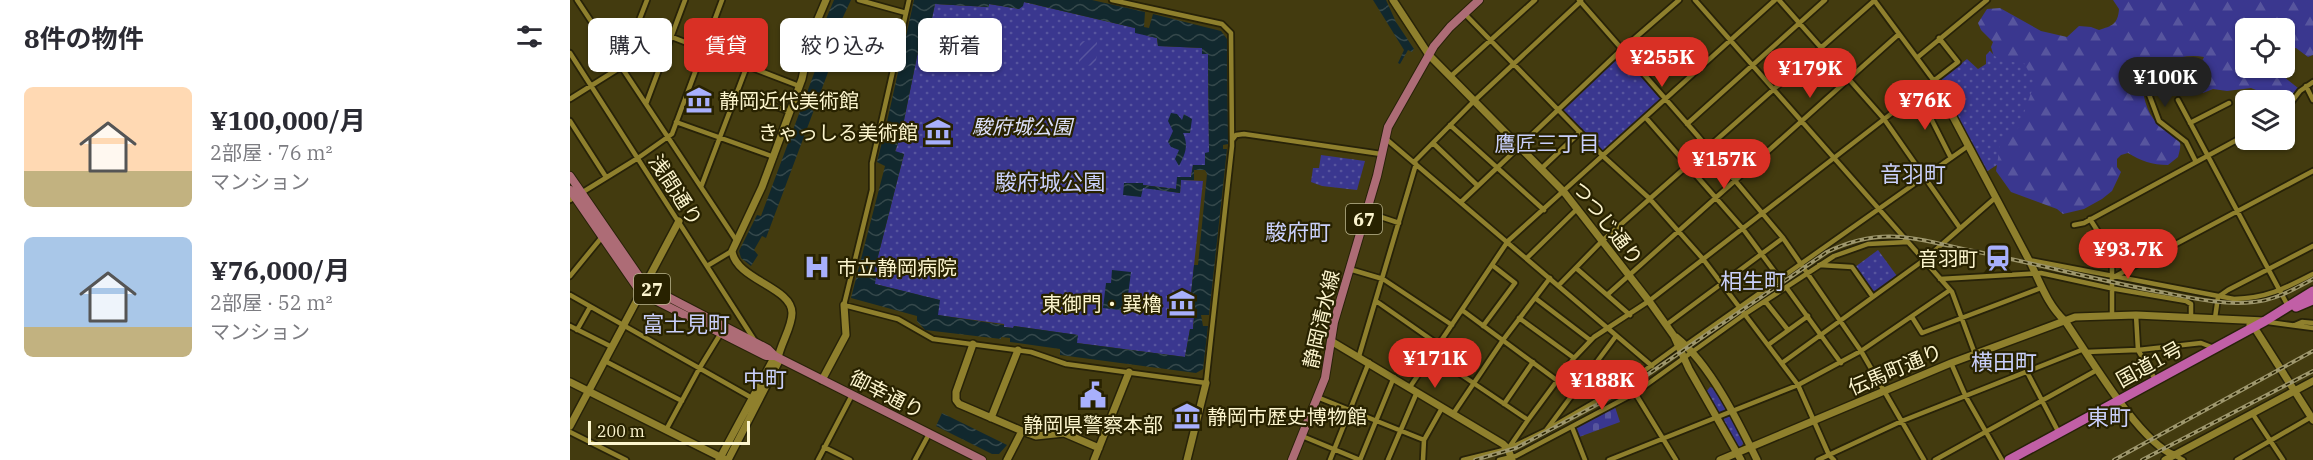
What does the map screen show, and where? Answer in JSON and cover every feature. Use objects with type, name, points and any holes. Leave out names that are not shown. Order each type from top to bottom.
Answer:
[{"type":"highway","name":"国道1号","points":[[2009,460],[2274,316],[2313,291]]},
{"type":"highway","name":"国道1号","points":[[2274,316],[2313,300]]},
{"type":"main road","name":"静岡清水線","points":[[1292,460],[1325,378],[1334,322],[1388,127],[1441,36],[1479,0]]},
{"type":"main road","name":"27","points":[[570,176],[574,195],[641,293],[766,356],[778,358]]},
{"type":"main road","name":"27","points":[[574,195],[645,285],[768,349],[778,358]]},
{"type":"main road","name":"御幸通り","points":[[778,358],[982,460]]},
{"type":"street","points":[[577,0],[589,18]]},
{"type":"street","points":[[640,18],[647,0]]},
{"type":"street","points":[[672,33],[685,0]]},
{"type":"street","points":[[715,18],[722,0]]},
{"type":"street","points":[[707,266],[732,251],[762,187],[800,86],[812,33],[826,0]]},
{"type":"street","points":[[859,0],[906,13]]},
{"type":"street","points":[[822,380],[846,335],[844,305],[872,190],[872,163],[909,0]]},
{"type":"street","points":[[1112,0],[1227,27],[1232,33],[1234,43],[1236,125],[1240,131],[1252,135]]},
{"type":"street","points":[[1127,0],[1151,8]]},
{"type":"street","name":"つつじ通り","points":[[1393,0],[1429,55],[1564,192],[1674,336],[1693,352],[1731,412],[1757,460]]},
{"type":"street","points":[[1450,77],[1535,0]]},
{"type":"street","points":[[1461,202],[1558,109],[1679,0]]},
{"type":"street","points":[[1695,0],[1950,290],[1975,354]]},
{"type":"street","points":[[1410,387],[1508,241],[1777,0],[1884,119],[1960,228]]},
{"type":"street","points":[[1687,124],[1825,0]]},
{"type":"street","points":[[1558,286],[1649,198],[1708,149],[1875,0],[1934,81],[2029,260],[2041,288],[2057,314],[2065,321],[2118,401],[2164,450],[2183,460]]},
{"type":"street","points":[[1918,57],[1987,0]]},
{"type":"street","points":[[1359,356],[1415,163],[1474,100],[1582,1],[1764,213],[1861,351],[1924,460]]},
{"type":"street","points":[[1464,13],[1604,157],[1649,198],[1703,259],[1798,385],[1829,455],[1834,460]]},
{"type":"street","points":[[1188,460],[1206,383],[1233,142],[1232,38],[1227,27]]},
{"type":"street","points":[[1607,296],[1899,34]]},
{"type":"street","points":[[1510,455],[1528,420],[1590,340],[1649,301],[1958,62],[1939,38]]},
{"type":"street","name":"浅間通り","points":[[570,53],[756,343]]},
{"type":"street","points":[[2196,162],[2186,142],[2159,121],[2147,89],[2150,79],[2157,74],[2198,64]]},
{"type":"street","points":[[570,99],[613,72]]},
{"type":"street","points":[[624,72],[736,240]]},
{"type":"street","points":[[646,104],[658,72]]},
{"type":"street","points":[[574,195],[638,158],[669,136],[695,72]]},
{"type":"street","points":[[701,187],[745,72]]},
{"type":"street","points":[[763,72],[800,86]]},
{"type":"street","points":[[2295,99],[2306,86],[2313,82]]},
{"type":"street","points":[[2306,86],[2313,100]]},
{"type":"street","points":[[737,92],[789,112]]},
{"type":"street","points":[[1918,93],[1951,158]]},
{"type":"street","points":[[2178,100],[2288,306]]},
{"type":"street","points":[[2190,123],[2229,103]]},
{"type":"street","points":[[1646,118],[1743,229],[1780,279]]},
{"type":"street","points":[[570,121],[606,177]]},
{"type":"street","points":[[676,122],[774,157]]},
{"type":"street","points":[[1450,125],[1545,210]]},
{"type":"street","points":[[1541,169],[1580,132]]},
{"type":"street","points":[[1233,142],[1238,134],[1252,135],[1382,154]]},
{"type":"street","points":[[1385,138],[1652,366]]},
{"type":"street","points":[[2074,225],[2090,219],[2235,141]]},
{"type":"street","points":[[1433,143],[1478,186]]},
{"type":"street","points":[[1463,460],[1510,455],[1545,431],[1626,384],[1801,265],[1968,146]]},
{"type":"street","points":[[2112,278],[2313,171]]},
{"type":"street","points":[[1782,363],[1924,260],[1995,198]]},
{"type":"street","points":[[1527,258],[1577,209]]},
{"type":"street","points":[[1366,212],[1399,223]]},
{"type":"street","points":[[2090,219],[2112,254],[2112,316]]},
{"type":"street","points":[[570,426],[679,221]]},
{"type":"street","points":[[570,276],[572,267],[602,237]]},
{"type":"street","points":[[1666,325],[1782,238]]},
{"type":"street","points":[[1499,460],[1572,427],[1635,393],[1745,314],[1842,253],[1868,244],[1908,242]]},
{"type":"street","points":[[2218,297],[2313,246]]},
{"type":"street","points":[[723,459],[778,358],[791,319],[790,306],[784,298],[738,265],[732,251]]},
{"type":"street","points":[[2029,260],[2218,297],[2253,298],[2280,292],[2313,274]]},
{"type":"street","points":[[1483,326],[1515,283],[1492,265]]},
{"type":"street","points":[[1819,266],[1852,267],[1873,297]]},
{"type":"street","points":[[1576,268],[1630,315]]},
{"type":"street","points":[[1349,269],[1383,279],[1452,325]]},
{"type":"street","points":[[1940,279],[2035,273],[2062,277],[2186,301],[2191,304],[2191,317]]},
{"type":"street","points":[[1453,414],[1503,339],[1550,278]]},
{"type":"street","points":[[1786,287],[1841,363]]},
{"type":"street","points":[[1912,317],[1922,333],[2041,288]]},
{"type":"street","points":[[1609,460],[1798,385],[1861,351],[1950,290]]},
{"type":"street","points":[[570,296],[752,398]]},
{"type":"street","points":[[2218,297],[2218,318],[2254,327],[2312,418],[2237,460]]},
{"type":"street","points":[[1535,298],[1590,340]]},
{"type":"street","points":[[1376,301],[1439,345]]},
{"type":"street","points":[[1765,301],[1788,330]]},
{"type":"street","points":[[844,305],[904,321],[928,337],[1031,352],[1066,364],[1206,383]]},
{"type":"street","points":[[577,330],[590,307]]},
{"type":"street","points":[[1462,310],[1574,393]]},
{"type":"street","points":[[734,331],[739,321],[739,314]]},
{"type":"street","points":[[2136,315],[2138,350],[2156,381]]},
{"type":"street","name":"伝馬町通り","points":[[1720,460],[1740,456],[1751,447],[1885,390],[2075,317],[2136,315],[2265,321]]},
{"type":"street","points":[[1768,345],[1808,316]]},
{"type":"street","points":[[1519,318],[1574,358]]},
{"type":"street","points":[[2265,321],[2312,327]]},
{"type":"street","points":[[570,326],[612,347]]},
{"type":"street","points":[[666,430],[721,333]]},
{"type":"street","points":[[1545,431],[1616,336]]},
{"type":"street","points":[[1331,341],[1453,414],[1510,455]]},
{"type":"street","points":[[1818,460],[1902,421],[2085,351],[2138,350],[2201,343],[2215,348]]},
{"type":"street","points":[[973,344],[956,392],[956,400],[959,404],[1036,436],[1064,433],[1099,448]]},
{"type":"street","name":"つつじ通り","points":[[1682,345],[1684,359],[1740,456]]},
{"type":"street","points":[[991,418],[1018,350]]},
{"type":"street","points":[[1432,355],[1528,420]]},
{"type":"street","points":[[723,459],[752,398],[778,358]]},
{"type":"street","points":[[605,361],[682,401]]},
{"type":"street","points":[[1599,361],[1626,384]]},
{"type":"street","points":[[1330,460],[1369,362]]},
{"type":"street","points":[[1504,404],[1533,362]]},
{"type":"street","points":[[1952,363],[1966,397],[2002,460]]},
{"type":"street","points":[[1935,460],[2097,370]]},
{"type":"street","points":[[1094,460],[1129,372]]},
{"type":"street","points":[[2026,372],[2059,433]]},
{"type":"street","points":[[1302,436],[1360,460],[1394,377]]},
{"type":"street","points":[[2165,460],[2313,381]]},
{"type":"street","points":[[570,382],[723,459]]},
{"type":"street","points":[[1388,460],[1399,429],[1417,392]]},
{"type":"street","points":[[1635,393],[1676,460]]},
{"type":"street","points":[[818,460],[852,395]]},
{"type":"street","points":[[1317,397],[1424,440]]},
{"type":"street","points":[[1423,460],[1424,440],[1442,408]]},
{"type":"street","points":[[2253,413],[2283,460]]},
{"type":"street","points":[[1572,427],[1585,460]]},
{"type":"street","points":[[1007,460],[1022,431]]},
{"type":"street","points":[[570,432],[626,460]]},
{"type":"street","points":[[915,460],[929,434]]},
{"type":"street","points":[[824,447],[850,460]]},
{"type":"green space","points":[[2113,0],[2313,0],[2313,55],[2308,57],[2295,48],[2295,18],[2235,18],[2235,78],[2286,78],[2298,88],[2295,92],[2251,88],[2227,91],[2213,89],[2203,93],[2191,93],[2192,82],[2204,57],[2188,56],[2173,59],[2144,72],[2143,87],[2148,110],[2156,123],[2179,141],[2178,157],[2168,165],[2162,165],[2147,162],[2128,153],[2121,155],[2117,159],[2117,167],[2121,172],[2112,191],[2084,209],[2063,214],[2057,209],[2011,192],[1996,171],[1997,165],[1993,162],[1994,57],[1991,47],[1993,42],[1981,30],[1978,23],[1987,9],[2000,8],[2041,31],[2067,37],[2079,26],[2099,30],[2114,24],[2119,9]]},
{"type":"green space","name":"駿府城公園","points":[[1024,2],[1135,28],[1148,36],[1157,38],[1158,46],[1202,48],[1208,54],[1209,153],[1205,153],[1205,165],[1193,165],[1191,177],[1178,177],[1176,189],[1143,185],[1142,187],[1180,193],[1181,180],[1203,181],[1190,303],[1195,304],[1193,329],[1190,329],[1185,357],[1077,343],[1077,335],[1014,326],[1013,328],[1004,327],[1004,324],[937,315],[939,300],[875,284],[873,276],[904,154],[895,152],[901,135],[918,52],[918,72],[1002,72],[1002,18],[932,18],[935,4],[988,7],[989,4],[1019,9]]},
{"type":"green space","points":[[1080,41],[1097,42],[1096,66],[1079,65]]},
{"type":"green space","points":[[1990,51],[2000,61],[2024,63],[2036,85],[2019,127],[2000,144],[1997,165],[1986,172],[1939,81],[1967,59],[1978,69],[1986,64],[1986,55]]},
{"type":"green space","points":[[1621,53],[1663,99],[1603,153],[1561,110]]},
{"type":"green space","points":[[1321,155],[1365,161],[1357,190],[1322,186],[1311,182],[1313,168],[1319,168]]},
{"type":"green space","points":[[1878,250],[1897,276],[1874,293],[1855,267]]},
{"type":"green space","points":[[1710,387],[1726,407],[1724,412],[1718,412],[1706,392]]},
{"type":"green space","points":[[1615,407],[1620,422],[1579,437],[1576,428]]},
{"type":"green space","points":[[1730,416],[1744,442],[1741,447],[1737,446],[1724,422],[1724,418]]},
{"type":"water","points":[[834,0],[851,0],[843,18],[826,18]]},
{"type":"water","points":[[914,0],[1092,0],[1145,12],[1144,27],[1149,28],[1153,14],[1221,31],[1227,39],[1228,144],[1223,145],[1223,149],[1227,149],[1209,315],[1201,315],[1203,326],[1208,326],[1203,369],[1196,373],[1060,355],[1060,349],[1010,342],[1010,338],[1001,337],[1001,339],[925,330],[917,321],[917,316],[851,298],[885,166],[877,162],[882,142],[888,141],[890,133],[885,131],[898,72],[906,72],[906,36]],"holes":[[[1024,2],[1135,28],[1135,33],[1157,38],[1158,46],[1202,48],[1202,54],[1208,54],[1209,152],[1205,153],[1205,165],[1193,165],[1191,177],[1177,177],[1176,189],[1143,185],[1143,183],[1124,183],[1123,195],[1141,197],[1143,188],[1180,193],[1181,180],[1194,180],[1194,170],[1205,170],[1207,174],[1198,265],[1194,265],[1190,304],[1195,304],[1193,329],[1190,329],[1185,357],[1077,343],[1078,335],[1014,326],[1013,328],[1004,327],[1004,325],[938,315],[940,300],[875,284],[876,277],[873,276],[904,154],[895,151],[901,135],[918,52],[918,18],[932,18],[935,4],[989,7],[989,4],[1019,9]]]},
{"type":"water","points":[[1373,0],[1386,0],[1396,22],[1414,49],[1412,52],[1408,50],[1400,64],[1398,63],[1404,50]]},
{"type":"water","points":[[815,72],[828,72],[766,238],[762,236],[754,250],[758,255],[751,266],[741,258],[739,251],[757,215],[761,216]]},
{"type":"water","points":[[1171,113],[1177,114],[1182,120],[1184,114],[1192,119],[1190,133],[1183,133],[1186,150],[1179,166],[1175,159],[1179,150],[1171,147],[1168,142],[1173,131],[1168,121]]},
{"type":"water","points":[[1112,270],[1131,272],[1126,311],[1103,308],[1106,283],[1111,283]]},
{"type":"water","points":[[942,413],[1007,445],[999,454],[992,454],[936,426]]},
{"type":"railway","points":[[1475,460],[1516,448],[1628,388],[1827,252],[1864,239],[1897,237],[1930,242],[2215,302],[2262,301],[2285,294],[2313,279]]},
{"type":"railway","points":[[2114,460],[2313,351]]},
{"type":"railway","points":[[2142,460],[2313,371]]},
{"type":"place","name":"静岡近代美術館","points":[[699,100]]},
{"type":"place","name":"きゃっしる美術館","points":[[938,132]]},
{"type":"place","name":"音羽町","points":[[1998,258]]},
{"type":"place","name":"市立静岡病院","points":[[817,267]]},
{"type":"place","name":"東御門・巽櫓","points":[[1182,303]]},
{"type":"place","name":"静岡県警察本部","points":[[1093,395]]},
{"type":"place","name":"静岡市歴史博物館","points":[[1187,416]]},
{"type":"district","name":"鷹匠三丁目","points":[[1547,143]]},
{"type":"district","name":"音羽町","points":[[1913,173]]},
{"type":"district","name":"駿府城公園","points":[[1050,181]]},
{"type":"district","name":"駿府町","points":[[1298,231]]},
{"type":"district","name":"相生町","points":[[1753,280]]},
{"type":"district","name":"富士見町","points":[[686,323]]},
{"type":"district","name":"横田町","points":[[2004,361]]},
{"type":"district","name":"中町","points":[[765,378]]},
{"type":"district","name":"東町","points":[[2109,416]]}]
